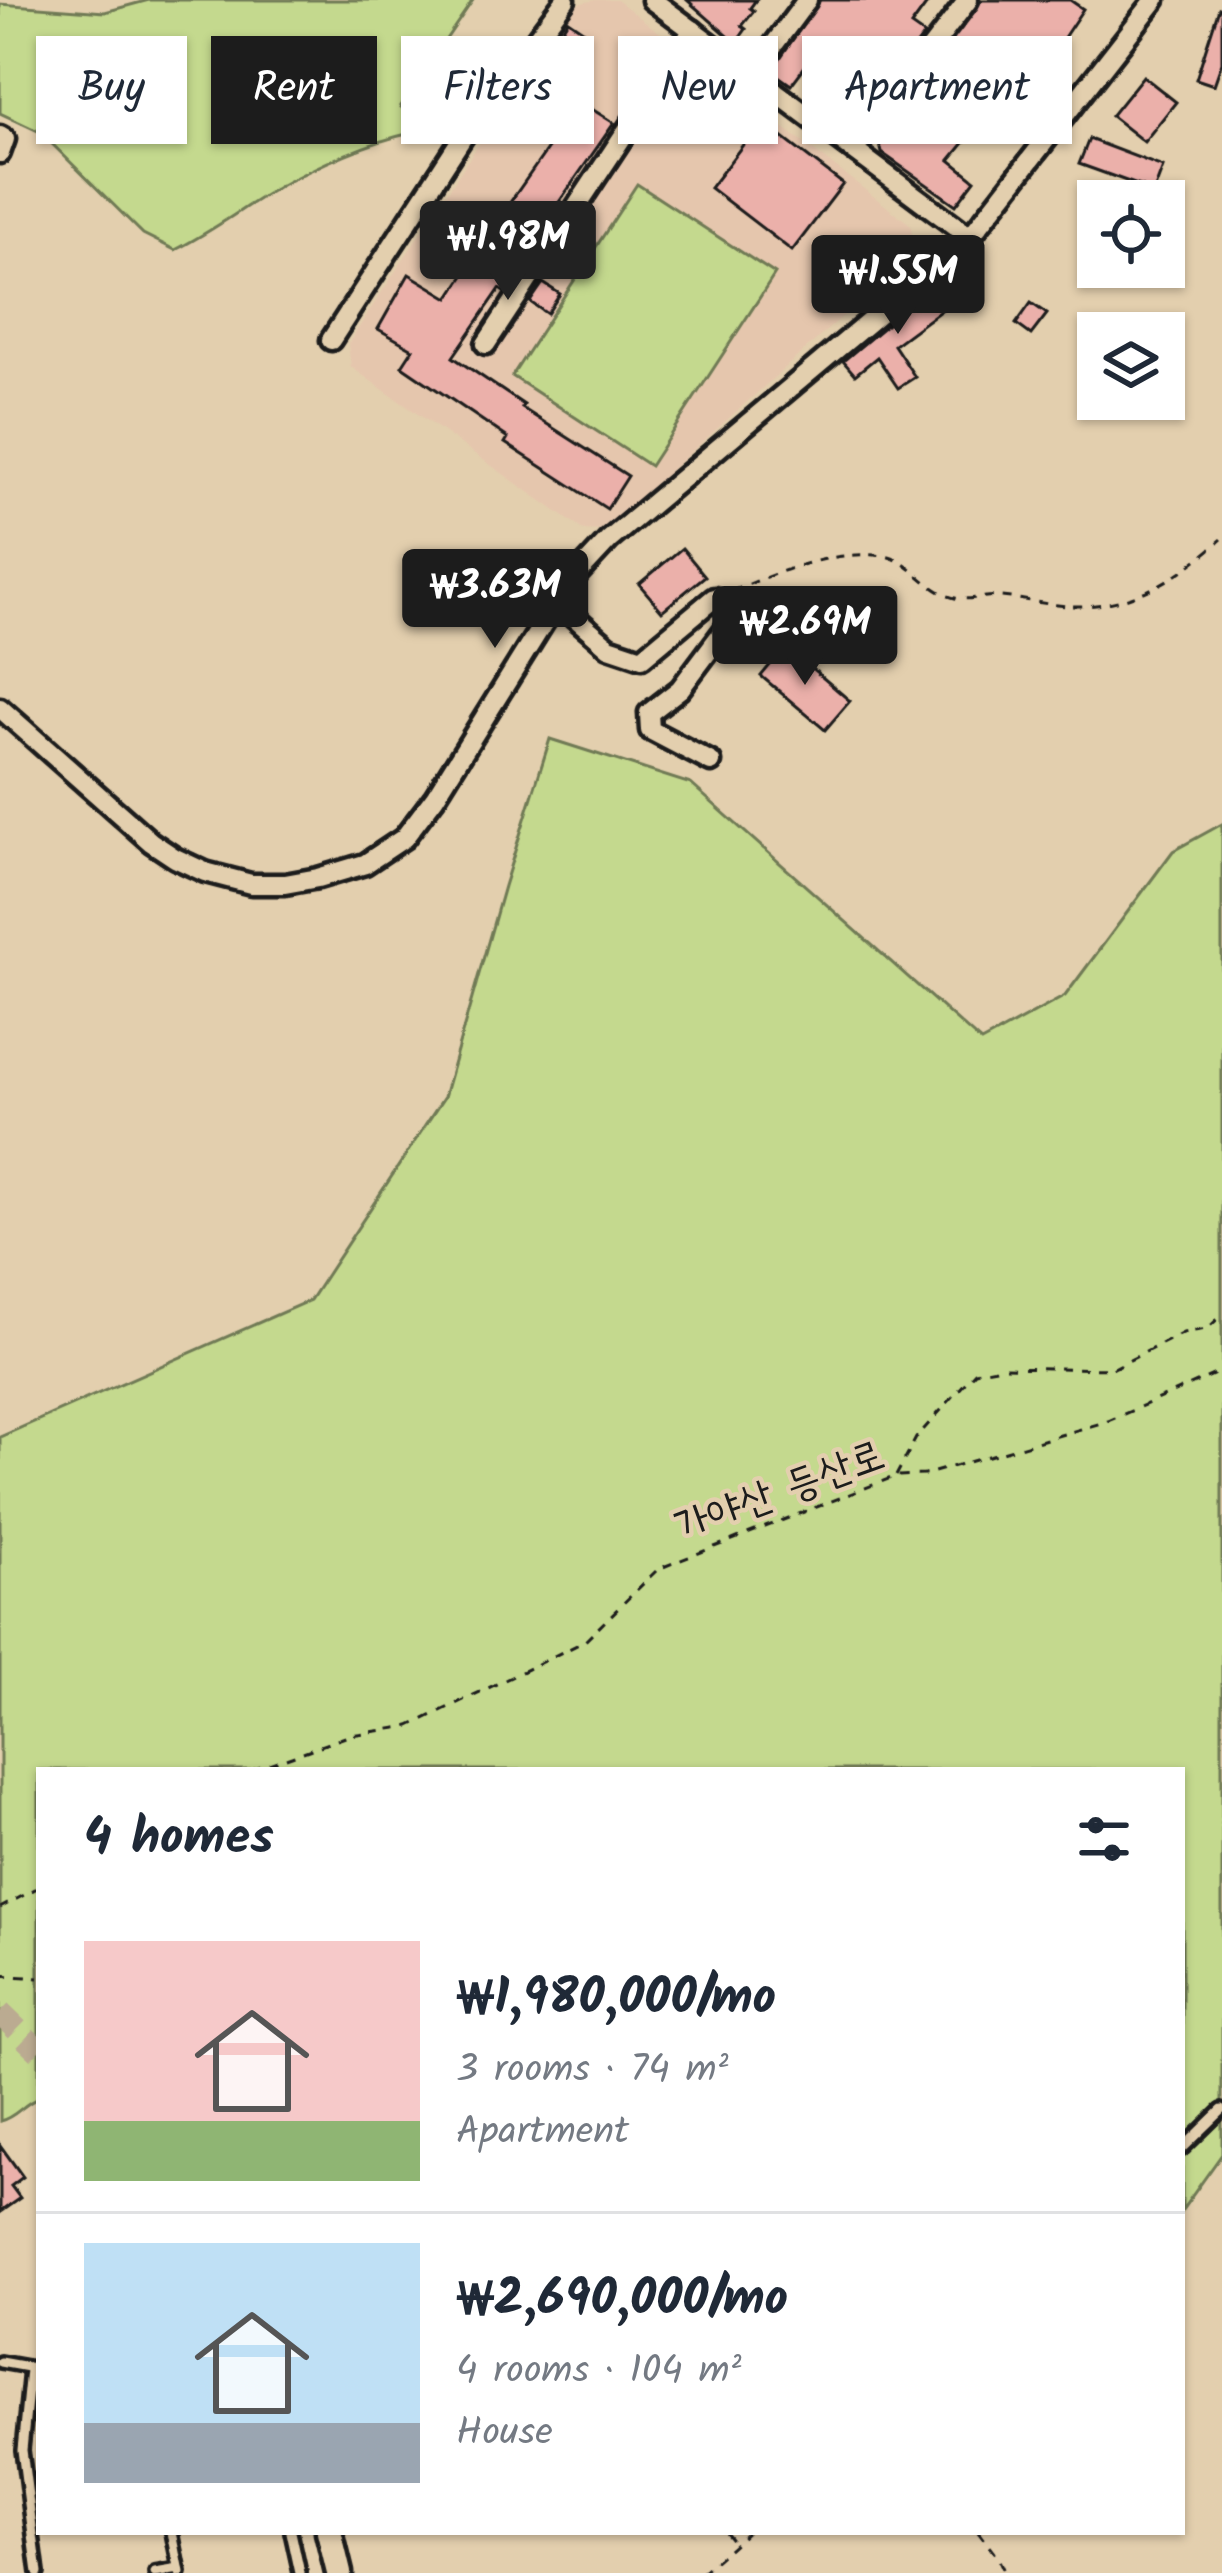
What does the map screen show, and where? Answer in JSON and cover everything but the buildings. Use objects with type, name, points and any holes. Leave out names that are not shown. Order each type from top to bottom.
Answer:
[{"type":"street","points":[[331,340],[464,135],[565,0]]},
{"type":"street","points":[[652,0],[701,36]]},
{"type":"street","points":[[778,39],[807,0]]},
{"type":"street","points":[[854,150],[968,0]]},
{"type":"street","points":[[0,709],[151,842],[206,872],[251,884],[318,878],[364,864],[404,838],[435,796],[567,585],[609,540],[970,237],[1155,0]]},
{"type":"street","points":[[486,344],[693,30]]},
{"type":"street","points":[[778,93],[970,237]]},
{"type":"street","points":[[0,136],[4,139],[0,152]]},
{"type":"street","points":[[557,602],[609,647],[642,658],[714,598],[734,617],[680,689],[649,713],[650,730],[711,762]]},
{"type":"street","points":[[330,2535],[339,2573]]},
{"type":"lane","points":[[1185,2146],[1222,2110]]},
{"type":"lane","points":[[0,2362],[35,2369],[22,2450],[33,2501],[38,2573]]},
{"type":"lane","points":[[155,2573],[180,2571],[173,2535]]},
{"type":"lane","points":[[292,2535],[300,2573]]},
{"type":"path","points":[[714,598],[792,566],[889,556],[956,598],[997,596],[1076,606],[1119,602],[1154,589],[1222,539]]},
{"type":"path","points":[[896,1476],[916,1438],[975,1372],[1001,1367],[1112,1369],[1183,1333],[1207,1329],[1222,1316]]},
{"type":"path","name":"가야산 등산로","points":[[261,1767],[351,1736],[410,1726],[585,1641],[658,1569],[896,1476],[924,1475],[1108,1421],[1222,1371]]},
{"type":"path","points":[[0,1908],[36,1889]]},
{"type":"path","points":[[0,1975],[36,1978]]},
{"type":"path","points":[[728,2535],[735,2544]]},
{"type":"path","points":[[701,2573],[743,2535]]},
{"type":"path","points":[[979,2535],[1005,2573]]},
{"type":"shaded area","points":[[617,0],[664,36],[618,36],[618,144],[778,144],[778,123],[911,225],[913,253],[603,531],[583,530],[351,367],[348,344],[479,144],[594,144],[594,36],[549,36],[569,6]]},
{"type":"green space","points":[[149,0],[473,0],[448,36],[401,36],[401,136],[377,143],[377,36],[211,36],[211,144],[374,144],[273,190],[175,250],[143,234],[52,144],[187,144],[187,36],[36,36],[36,130],[0,113],[0,4],[105,12]]},
{"type":"green space","points":[[637,184],[775,274],[650,466],[512,376]]},
{"type":"green space","points":[[550,739],[691,784],[981,1042],[1065,996],[1173,851],[1222,824],[1222,2154],[1185,2206],[1185,1767],[36,1767],[36,2100],[0,2121],[0,1437],[310,1300],[444,1097]]},
{"type":"tunnel","points":[[0,2013],[36,2048]]}]
